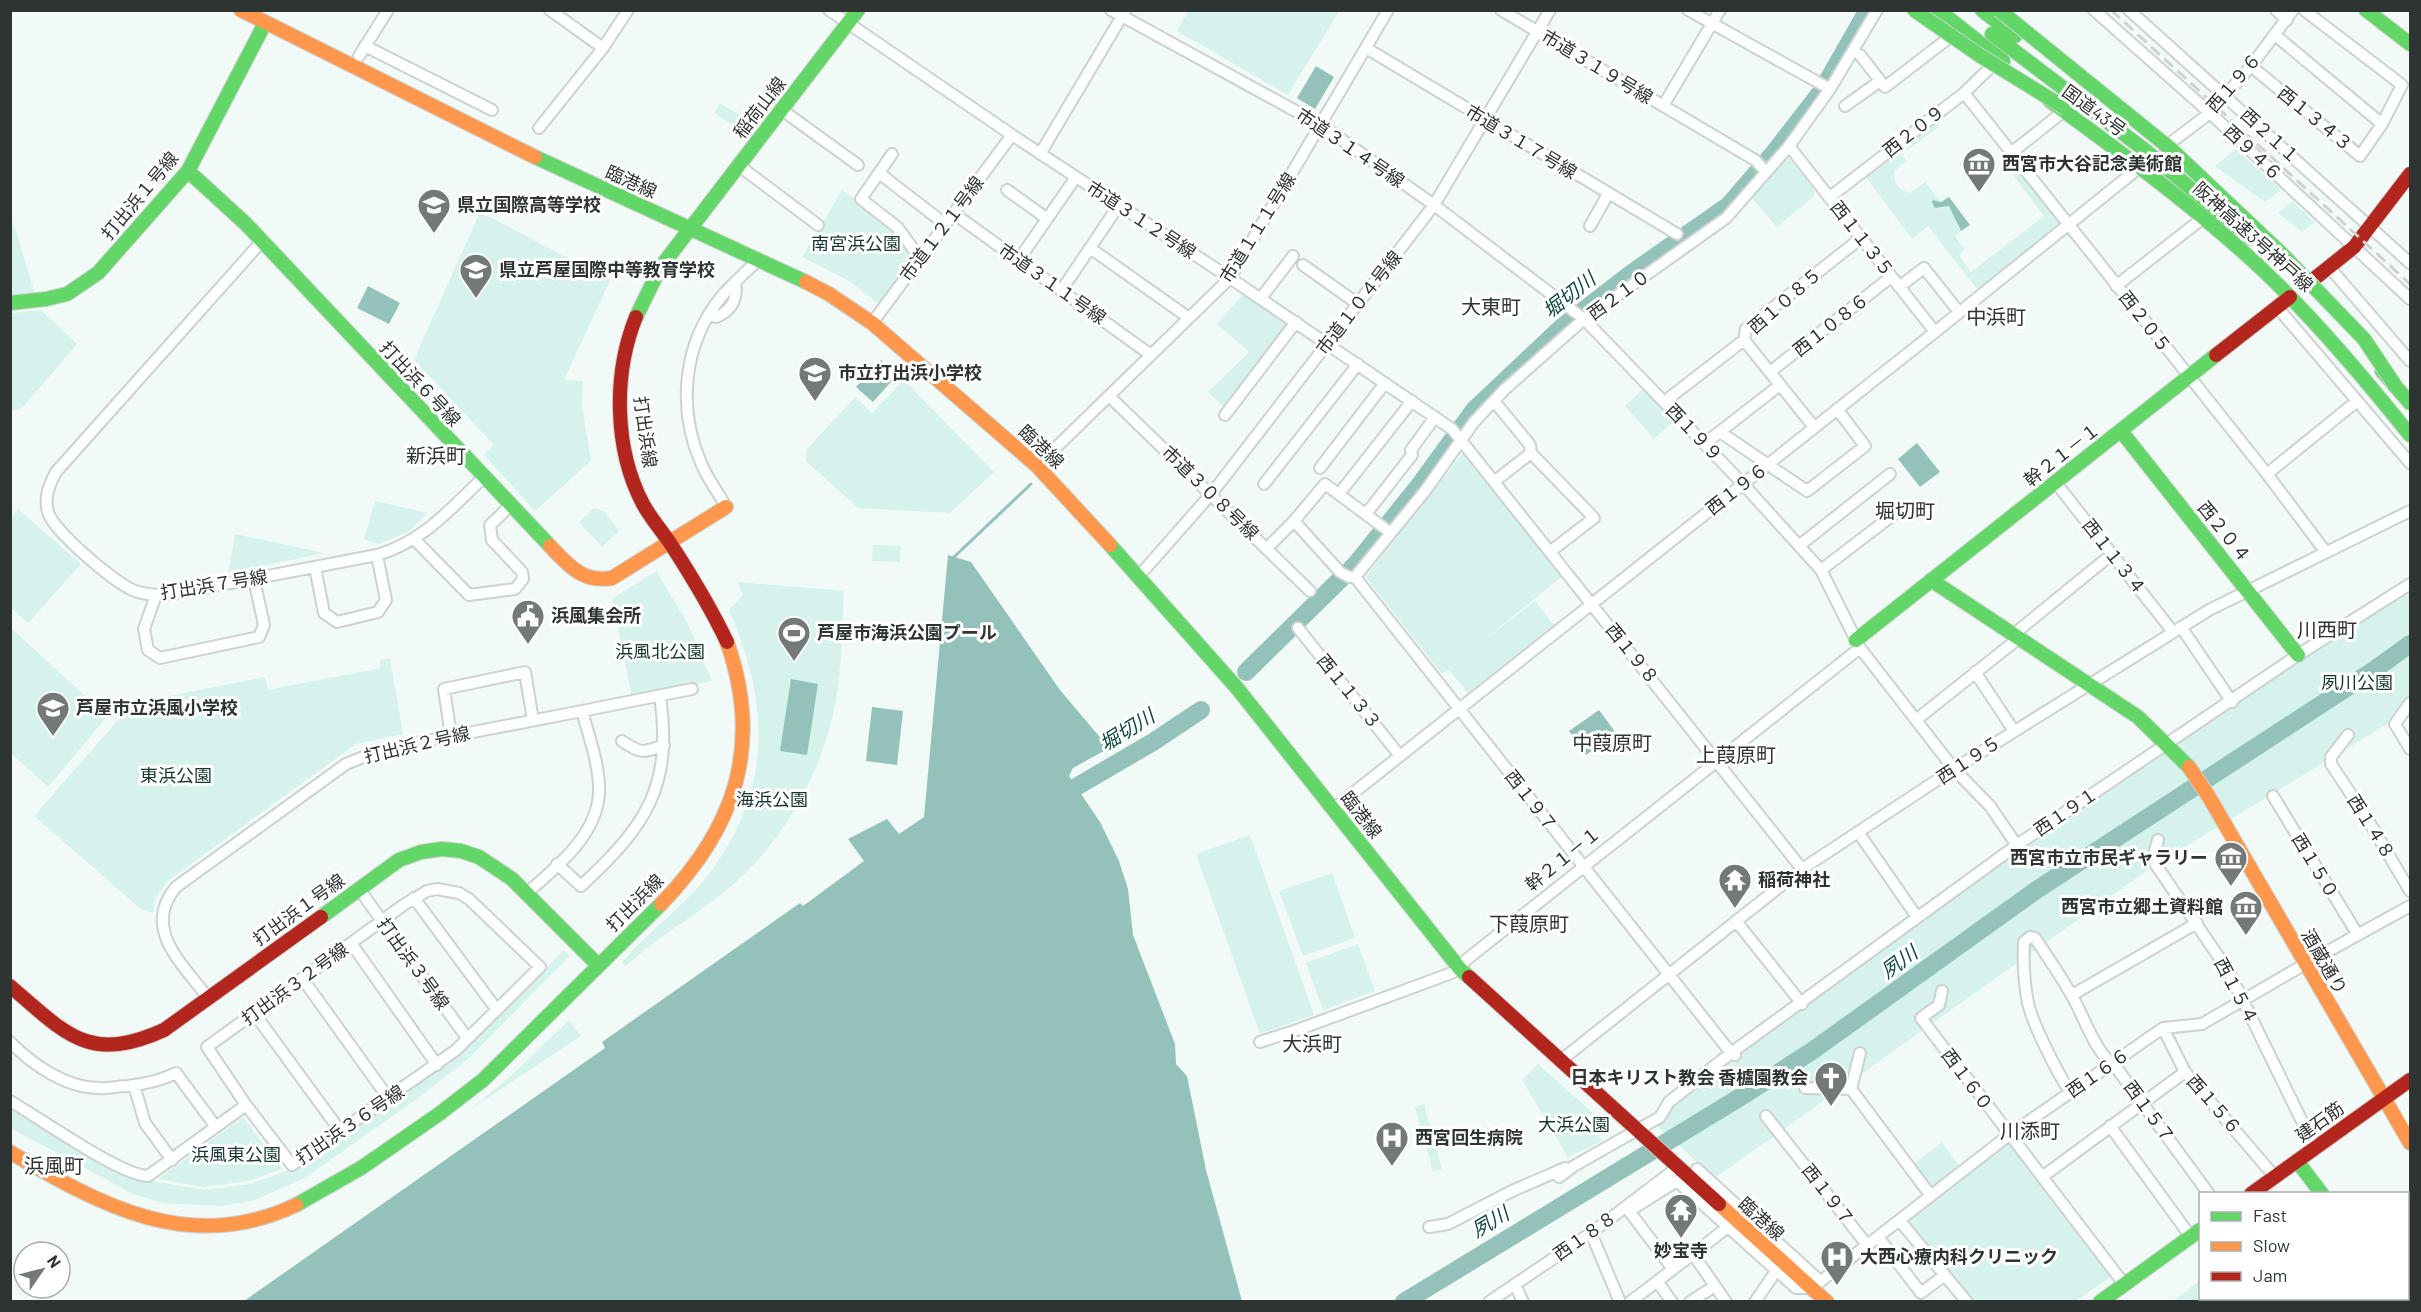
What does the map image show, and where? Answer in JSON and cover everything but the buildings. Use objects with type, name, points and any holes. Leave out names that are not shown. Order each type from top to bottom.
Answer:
[{"type":"main road","name":"臨港線","points":[[241,10],[553,166],[829,294],[872,323],[1037,466],[1139,576],[1237,688],[1460,969],[1675,1165],[1816,1284],[1827,1302]]},
{"type":"main road","name":"稲荷山線","points":[[689,228],[858,10]]},
{"type":"main road","points":[[1914,10],[2064,109]]},
{"type":"main road","name":"国道43号","points":[[1920,10],[2064,109],[2203,218],[2289,297],[2410,435]]},
{"type":"main road","name":"阪神高速3号神戸線","points":[[1938,10],[2064,109],[2138,163],[2249,253],[2324,327],[2410,423]]},
{"type":"main road","name":"阪神高速3号神戸線","points":[[1961,10],[2137,144],[2223,213],[2334,317],[2410,403]]},
{"type":"main road","name":"国道43号","points":[[1982,10],[2094,94],[2314,279],[2410,386]]},
{"type":"main road","points":[[1998,10],[2172,150],[2281,253],[2364,339],[2394,384]]},
{"type":"main road","points":[[2013,10],[2099,81],[2199,182]]},
{"type":"main road","points":[[2366,10],[2410,44]]},
{"type":"main road","name":"打出浜１号線","points":[[10,303],[51,300],[61,297],[83,286],[98,273],[189,171],[265,23]]},
{"type":"main road","name":"打出浜６号線","points":[[189,171],[262,241],[566,565],[586,578],[600,581],[612,578],[726,507]]},
{"type":"main road","points":[[2314,279],[2354,247],[2371,228],[2410,174]]},
{"type":"main road","name":"打出浜線","points":[[10,1152],[66,1185],[118,1211],[143,1219],[201,1227],[265,1218],[330,1189],[444,1111],[496,1069],[653,912],[706,851],[722,824],[734,793],[742,755],[744,724],[741,689],[727,638],[643,503],[631,471],[621,419],[620,396],[627,344],[640,304],[649,285],[689,228]]},
{"type":"main road","name":"幹２１－１","points":[[1858,644],[1931,580],[2289,297]]},
{"type":"main road","name":"西２０４","points":[[2121,431],[2300,655]]},
{"type":"main road","name":"酒蔵通り","points":[[1931,580],[2138,717],[2192,770],[2410,1143]]},
{"type":"main road","name":"打出浜１号線","points":[[12,991],[72,1037],[94,1044],[120,1046],[144,1041],[208,998],[399,860],[428,849],[446,848],[480,855],[528,892],[598,965]]},
{"type":"main road","name":"建石筋","points":[[2254,1192],[2410,1080]]},
{"type":"main road","points":[[2297,1161],[2320,1192]]},
{"type":"main road","points":[[2100,1302],[2196,1233]]},
{"type":"street","points":[[359,56],[388,10]]},
{"type":"street","points":[[550,10],[603,48]]},
{"type":"street","points":[[539,128],[603,48],[628,10]]},
{"type":"street","name":"市道３１２号線","points":[[829,10],[1040,154],[1328,343],[1458,435]]},
{"type":"street","name":"市道３１４号線","points":[[1111,10],[1124,14],[1322,124],[1434,205],[1572,310]]},
{"type":"street","name":"市道１１１号線","points":[[1037,466],[1230,278],[1388,10]]},
{"type":"street","name":"市道３１９号線","points":[[1501,10],[1755,160],[1765,171]]},
{"type":"street","name":"市道１０４号線","points":[[1139,576],[1212,493],[1434,205],[1551,10]]},
{"type":"street","points":[[1688,10],[1826,87]]},
{"type":"street","points":[[1663,106],[1720,10]]},
{"type":"street","name":"西２１０","points":[[1348,575],[1387,529],[1458,435],[1561,338],[1725,218],[1789,146],[1877,10]]},
{"type":"street","name":"西９４６","points":[[2094,10],[2210,113],[2410,299]]},
{"type":"street","name":"西２１１","points":[[2129,10],[2410,263]]},
{"type":"street","points":[[2276,10],[2290,15]]},
{"type":"street","name":"西１３４３","points":[[2251,66],[2360,156],[2382,124],[2402,85],[2304,10]]},
{"type":"street","points":[[1040,154],[1124,14]]},
{"type":"street","name":"西１９６","points":[[2165,147],[2210,113],[2251,66],[2290,15]]},
{"type":"street","points":[[1860,55],[1885,87],[1954,34]]},
{"type":"street","points":[[2275,34],[2382,124]]},
{"type":"street","points":[[365,46],[492,110]]},
{"type":"street","name":"市道３１７号線","points":[[1366,48],[1677,234]]},
{"type":"street","name":"西２０９","points":[[1830,197],[1964,93],[1996,62]]},
{"type":"street","points":[[1845,106],[1881,81]]},
{"type":"street","name":"西２０５","points":[[1964,93],[2267,474],[2325,551]]},
{"type":"street","points":[[2011,153],[2064,109]]},
{"type":"street","points":[[782,110],[858,165]]},
{"type":"street","name":"市道１２１号線","points":[[872,323],[1012,135]]},
{"type":"street","name":"西１１３５","points":[[1789,146],[1935,332]]},
{"type":"street","points":[[892,154],[861,199],[897,227],[920,258]]},
{"type":"street","points":[[738,165],[818,225]]},
{"type":"street","name":"西１９６","points":[[1333,809],[2140,167]]},
{"type":"street","points":[[879,173],[945,224]]},
{"type":"street","points":[[1018,261],[1076,177]]},
{"type":"street","points":[[1007,190],[1046,218]]},
{"type":"street","points":[[1590,226],[1608,194]]},
{"type":"street","points":[[1061,291],[1119,205]]},
{"type":"street","name":"市道３１１号線","points":[[953,213],[1151,355]]},
{"type":"street","points":[[2116,286],[2203,218]]},
{"type":"street","name":"西１０８５","points":[[1814,428],[1744,340],[1746,329],[1861,238]]},
{"type":"street","name":"打出浜７号線","points":[[262,241],[56,472],[49,485],[46,499],[48,514],[57,529],[121,584],[137,592],[168,595],[398,549],[415,540],[484,477]]},
{"type":"street","points":[[1090,248],[1189,318]]},
{"type":"street","points":[[1261,298],[1293,256]]},
{"type":"street","points":[[726,507],[701,465],[692,437],[686,408],[686,382],[692,356],[709,315],[735,282],[758,260]]},
{"type":"street","points":[[1304,265],[1358,304]]},
{"type":"street","points":[[1899,287],[1924,268],[1959,312]]},
{"type":"street","points":[[2330,268],[2410,360]]},
{"type":"street","name":"西１０８６","points":[[1770,372],[1891,277]]},
{"type":"street","points":[[2277,307],[2410,463]]},
{"type":"street","name":"西１９９","points":[[1572,310],[1743,484],[1821,570],[1858,644],[1954,769],[1990,806],[2018,846]]},
{"type":"street","points":[[1225,415],[1296,322]]},
{"type":"street","points":[[1664,402],[1744,340]]},
{"type":"street","points":[[1264,484],[1358,364]]},
{"type":"street","points":[[1320,468],[1386,383]]},
{"type":"street","points":[[1704,444],[1780,385]]},
{"type":"street","name":"市道３０８号線","points":[[1109,396],[1212,493],[1310,591]]},
{"type":"street","points":[[1339,494],[1412,401]]},
{"type":"street","points":[[1494,401],[1530,445],[1531,453],[1594,519],[1551,551]]},
{"type":"street","points":[[2267,474],[2357,401]]},
{"type":"street","points":[[1720,432],[1807,491],[1865,446],[1838,409]]},
{"type":"street","points":[[1366,514],[1412,455],[1411,450],[1435,417]]},
{"type":"street","name":"西１９８","points":[[1458,435],[1718,760],[1802,869]]},
{"type":"street","points":[[1495,481],[1531,453]]},
{"type":"street","points":[[1800,545],[1890,474]]},
{"type":"street","points":[[1267,548],[1294,521],[1324,483],[1387,529]]},
{"type":"street","name":"西１１３４","points":[[2056,483],[2112,554],[2177,629],[2232,701]]},
{"type":"street","points":[[415,540],[469,595],[515,588],[523,579],[522,572],[492,540],[490,525],[510,506]]},
{"type":"street","name":"西１９５","points":[[1560,1061],[1802,869],[1954,769],[2177,629],[2325,551],[2410,511]]},
{"type":"street","points":[[1821,570],[1893,514]]},
{"type":"street","name":"西１９７","points":[[1294,521],[1348,575],[1733,1054]]},
{"type":"street","points":[[1916,720],[2112,554]]},
{"type":"street","points":[[315,567],[324,613],[337,622],[378,612],[386,600],[377,555]]},
{"type":"street","points":[[156,595],[144,629],[148,650],[160,658],[259,637],[264,625],[254,579]]},
{"type":"street","name":"西１９１","points":[[1559,1177],[1574,1166],[1639,1132],[1660,1117],[1733,1054],[1917,916],[2300,655],[2410,584]]},
{"type":"street","name":"西１１３３","points":[[1298,628],[1400,756]]},
{"type":"street","name":"幹２１－１","points":[[1260,1042],[1401,993],[1460,969],[1466,960],[1718,760],[1858,644]]},
{"type":"street","points":[[451,736],[444,689],[525,672],[533,720]]},
{"type":"street","points":[[1975,672],[2014,731]]},
{"type":"street","name":"打出浜２号線","points":[[208,998],[168,944],[161,920],[167,897],[176,887],[346,764],[380,750],[692,689]]},
{"type":"street","points":[[557,864],[580,886],[626,842],[642,817],[654,792],[663,761],[665,729],[660,696]]},
{"type":"street","points":[[2410,703],[2394,724],[2410,749]]},
{"type":"street","points":[[528,892],[589,829],[599,795],[596,768],[582,711]]},
{"type":"street","name":"西１４８","points":[[2348,735],[2331,757],[2331,764],[2368,820],[2410,891]]},
{"type":"street","points":[[622,741],[637,752],[646,752],[664,745]]},
{"type":"street","name":"西１５０","points":[[2273,796],[2358,935]]},
{"type":"street","points":[[1858,832],[1917,916]]},
{"type":"street","name":"西１５４","points":[[2158,840],[2155,851],[2156,865],[2229,972],[2315,1148]]},
{"type":"street","name":"打出浜３号線","points":[[359,889],[467,1038]]},
{"type":"street","name":"打出浜３２号線","points":[[246,1105],[207,1047],[382,920],[426,891],[437,889],[459,893],[469,899],[540,967],[497,1010]]},
{"type":"street","points":[[414,898],[497,1010]]},
{"type":"street","name":"西１６６","points":[[1816,1284],[2009,1135],[2163,1028],[2202,1024],[2410,906]]},
{"type":"street","points":[[1736,921],[1801,1002]]},
{"type":"street","points":[[2072,995],[2197,924]]},
{"type":"street","name":"西１５７","points":[[2070,1092],[2060,1076],[2028,1005],[2024,942],[2030,937],[2035,938],[2072,995],[2091,1037],[2208,1192]]},
{"type":"street","points":[[351,943],[437,1065]]},
{"type":"street","points":[[303,978],[389,1099]]},
{"type":"street","name":"西１６０","points":[[1942,992],[1939,1005],[1921,1018],[2124,1284]]},
{"type":"street","name":"打出浜３６号線","points":[[246,1105],[292,1166],[437,1065],[497,1010]]},
{"type":"street","points":[[254,1013],[340,1132]]},
{"type":"street","name":"西１５６","points":[[2163,1028],[2185,1072],[2275,1177]]},
{"type":"street","points":[[10,1042],[30,1060],[63,1079],[99,1088],[157,1082],[176,1073],[216,1127]]},
{"type":"street","points":[[1851,1089],[1860,1053]]},
{"type":"street","points":[[2042,1177],[2185,1072]]},
{"type":"street","points":[[134,1085],[145,1123],[172,1160]]},
{"type":"street","points":[[1805,1089],[1851,1089]]},
{"type":"street","points":[[1851,1089],[1931,1196]]},
{"type":"street","points":[[10,1101],[112,1162],[142,1176],[148,1176],[172,1160],[246,1105]]},
{"type":"street","name":"西１９７","points":[[1766,1116],[1867,1245]]},
{"type":"street","points":[[2110,1126],[2196,1233]]},
{"type":"street","name":"西１８８","points":[[1489,1302],[1628,1209],[1675,1165]]},
{"type":"street","points":[[1429,1227],[1448,1224],[1512,1191],[1574,1166]]},
{"type":"street","points":[[1697,1169],[1816,1284]]},
{"type":"street","points":[[1673,1269],[1628,1209],[1677,1181],[1796,1288],[1816,1284]]},
{"type":"street","points":[[1900,1221],[1966,1302]]},
{"type":"street","points":[[1630,1302],[1728,1227]]},
{"type":"street","points":[[1591,1233],[1620,1302]]},
{"type":"street","points":[[1878,1237],[1921,1293],[1945,1275]]},
{"type":"street","points":[[1693,1254],[1725,1302]]},
{"type":"street","points":[[1755,1302],[1776,1271]]},
{"type":"street","points":[[1658,1281],[1672,1302]]},
{"type":"street","points":[[1515,1284],[1523,1302]]},
{"type":"street","points":[[1690,1302],[1715,1286]]},
{"type":"green space","points":[[1189,10],[1339,11],[1288,95],[1177,31]]},
{"type":"green space","points":[[720,103],[750,122],[744,132],[714,113]]},
{"type":"green space","points":[[1935,120],[1940,126],[1902,154],[1907,161],[1894,171],[1895,179],[1900,188],[1910,193],[1925,182],[1941,202],[1935,200],[1938,209],[1949,206],[1961,231],[1955,236],[1965,250],[1959,255],[1971,272],[2044,216],[2011,172],[2018,167],[2059,220],[2060,226],[1977,289],[1928,226],[1912,239],[1864,175]]},
{"type":"green space","points":[[2236,149],[2281,190],[2265,202],[2215,166]]},
{"type":"green space","points":[[1783,159],[1790,159],[1814,189],[1814,196],[1777,227],[1750,196]]},
{"type":"green space","name":"南宮浜公園","points":[[842,190],[895,228],[918,258],[882,306],[849,281],[802,257]]},
{"type":"green space","points":[[2292,201],[2315,222],[2302,232],[2278,213]]},
{"type":"green space","points":[[480,212],[610,280],[564,380],[583,381],[582,406],[591,461],[535,511],[484,455],[494,445],[414,360]]},
{"type":"green space","points":[[11,222],[14,225],[35,294],[11,296]]},
{"type":"green space","points":[[1243,294],[1291,324],[1225,408],[1208,392],[1249,352],[1217,324]]},
{"type":"green space","points":[[41,310],[77,344],[22,408],[11,411],[11,313]]},
{"type":"green space","points":[[904,380],[994,472],[950,513],[858,508],[806,461],[807,449],[855,397],[872,413]]},
{"type":"green space","points":[[1644,388],[1674,421],[1654,439],[1625,406]]},
{"type":"green space","points":[[1463,453],[1561,577],[1477,646],[1535,601],[1554,625],[1468,693],[1449,670],[1442,674],[1367,579],[1367,575]]},
{"type":"green space","points":[[375,501],[428,513],[408,532],[379,544],[364,539]]},
{"type":"green space","points":[[594,508],[605,512],[619,531],[602,547],[579,522]]},
{"type":"green space","points":[[18,509],[81,564],[28,623],[11,608],[11,517]]},
{"type":"green space","points":[[235,534],[324,553],[228,573]]},
{"type":"green space","points":[[873,545],[901,546],[900,562],[872,561]]},
{"type":"green space","name":"浜風北公園","points":[[656,571],[688,624],[712,681],[632,697],[612,599]]},
{"type":"green space","name":"芦屋市海浜公園プール","points":[[737,582],[844,591],[838,686],[825,744],[800,800],[766,850],[724,892],[649,946],[626,966],[622,962],[691,895],[712,870],[732,838],[746,807],[755,775],[758,743],[757,710],[752,677],[729,610],[743,595]]},
{"type":"green space","name":"夙川公園","points":[[2410,586],[2410,710],[2152,867],[1715,1178],[1657,1126],[1672,1104],[1827,987],[2007,856]]},
{"type":"green space","name":"芦屋市立浜風小学校","points":[[11,628],[83,694],[110,713],[48,787],[11,753]]},
{"type":"green space","name":"東浜公園","points":[[390,658],[403,734],[356,744],[169,880],[155,899],[153,913],[141,909],[34,816],[133,703],[265,677],[268,690],[381,668],[380,660]]},
{"type":"green space","points":[[1250,835],[1314,1015],[1260,1034],[1196,854]]},
{"type":"green space","points":[[1332,873],[1355,938],[1303,956],[1279,891]]},
{"type":"green space","points":[[1358,944],[1375,991],[1323,1010],[1306,963]]},
{"type":"green space","points":[[564,950],[570,956],[468,1059],[418,1098],[305,1178],[252,1201],[220,1206],[162,1203],[131,1193],[11,1128],[11,1104],[140,1179],[204,1190],[250,1184],[307,1161],[460,1054]]},
{"type":"green space","points":[[569,1020],[581,1036],[471,1109],[512,1075]]},
{"type":"green space","name":"大浜公園","points":[[1538,1064],[1603,1122],[1596,1129],[1602,1141],[1568,1157],[1522,1080]]},
{"type":"green space","points":[[1424,1104],[1442,1169],[1433,1171],[1415,1107]]},
{"type":"green space","name":"浜風東公園","points":[[243,1117],[282,1169],[249,1181],[203,1187],[158,1179]]},
{"type":"green space","points":[[1942,1142],[1960,1167],[1932,1188],[1914,1164]]},
{"type":"green space","points":[[2007,1144],[2010,1144],[2112,1276],[2076,1301],[1974,1301],[1907,1223]]},
{"type":"green space","points":[[2199,1281],[2199,1300],[2277,1301],[2174,1301]]},
{"type":"shaded area","points":[[1316,66],[1334,77],[1315,109],[1297,98]]},
{"type":"shaded area","points":[[1949,197],[1970,225],[1961,231],[1949,206],[1935,208],[1932,202],[1933,200],[1941,202]]},
{"type":"shaded area","points":[[368,286],[400,303],[389,324],[357,308]]},
{"type":"shaded area","points":[[881,360],[897,375],[873,402],[856,387]]},
{"type":"shaded area","points":[[1917,443],[1940,472],[1920,487],[1898,459]]},
{"type":"shaded area","points":[[948,555],[971,562],[1060,690],[1109,748],[1073,768],[1069,776],[1100,822],[1119,861],[1128,889],[1133,935],[1175,1044],[1176,1064],[1187,1076],[1206,1170],[1242,1301],[244,1301],[605,1048],[602,1042],[800,903],[803,906],[864,861],[848,839],[887,819],[899,834],[924,817]]},
{"type":"shaded area","points":[[791,679],[818,684],[807,755],[780,751]]},
{"type":"shaded area","points":[[872,707],[903,711],[897,765],[866,761]]},
{"type":"shaded area","points":[[1599,710],[1616,733],[1586,755],[1569,731]]},
{"type":"waterway","name":"堀切川","points":[[1246,672],[1356,564],[1418,487],[1474,410],[1562,327],[1629,275],[1729,205],[1773,154],[1821,92],[1868,10]]},
{"type":"waterway","points":[[954,557],[1031,484]]},
{"type":"waterway","name":"夙川","points":[[1404,1302],[1812,1051],[2035,891],[2374,670],[2410,644]]},
{"type":"waterway","name":"堀切川","points":[[1076,787],[1153,742],[1201,710]]},
{"type":"railway","points":[[2111,10],[2410,284]]},
{"type":"traffic: fast","points":[[636,317],[660,268],[858,10]]},
{"type":"traffic: fast","points":[[1914,10],[1979,55],[2065,108]]},
{"type":"traffic: fast","points":[[1938,10],[2003,61]]},
{"type":"traffic: fast","points":[[1982,10],[2015,36]]},
{"type":"traffic: fast","points":[[1999,10],[2172,150],[2281,253],[2364,339],[2394,384]]},
{"type":"traffic: fast","points":[[2366,10],[2410,44]]},
{"type":"traffic: fast","points":[[10,303],[67,294],[98,273],[188,171],[265,23]]},
{"type":"traffic: fast","points":[[1992,34],[2146,151],[2250,238]]},
{"type":"traffic: fast","points":[[2049,100],[2186,203],[2264,271],[2340,351],[2410,435]]},
{"type":"traffic: fast","points":[[535,157],[806,282]]},
{"type":"traffic: fast","points":[[188,171],[246,224],[550,546]]},
{"type":"traffic: fast","points":[[1856,640],[2216,355]]},
{"type":"traffic: fast","points":[[2382,371],[2410,403]]},
{"type":"traffic: fast","points":[[2121,431],[2298,655]]},
{"type":"traffic: fast","points":[[1110,545],[1237,688],[1460,969],[1469,977]]},
{"type":"traffic: fast","points":[[1931,580],[2138,717],[2189,767]]},
{"type":"traffic: fast","points":[[321,917],[399,860],[421,852],[442,849],[461,851],[479,857],[512,879],[598,965]]},
{"type":"traffic: fast","points":[[296,1205],[361,1168],[439,1114],[483,1080],[661,904]]},
{"type":"traffic: fast","points":[[2297,1161],[2320,1192]]},
{"type":"traffic: fast","points":[[2100,1302],[2199,1231]]},
{"type":"traffic: slow","points":[[241,10],[535,157]]},
{"type":"traffic: slow","points":[[806,282],[829,294],[872,323],[1037,466],[1110,545]]},
{"type":"traffic: slow","points":[[550,546],[577,571],[593,578],[612,578],[726,507]]},
{"type":"traffic: slow","points":[[661,904],[687,875],[708,845],[724,814],[736,783],[742,750],[742,716],[738,680],[727,642]]},
{"type":"traffic: slow","points":[[2189,767],[2209,797],[2410,1143]]},
{"type":"traffic: slow","points":[[10,1152],[79,1190],[113,1206],[148,1218],[183,1224],[220,1225],[257,1219],[296,1205]]},
{"type":"traffic: slow","points":[[1719,1204],[1827,1302]]},
{"type":"traffic: jam","points":[[2314,279],[2354,247],[2410,174]]},
{"type":"traffic: jam","points":[[2216,355],[2290,297]]},
{"type":"traffic: jam","points":[[636,317],[623,363],[620,387],[622,436],[626,460],[643,504],[694,581],[727,642]]},
{"type":"traffic: jam","points":[[10,986],[47,1018],[80,1039],[97,1044],[116,1044],[138,1040],[164,1030],[321,917]]},
{"type":"traffic: jam","points":[[1469,977],[1719,1204]]},
{"type":"traffic: jam","points":[[2254,1192],[2410,1080]]},
{"type":"place","name":"西宮市大谷記念美術館","points":[[1979,193]]},
{"type":"place","name":"県立国際高等学校","points":[[434,234]]},
{"type":"place","name":"県立芦屋国際中等教育学校","points":[[476,299]]},
{"type":"place","name":"市立打出浜小学校","points":[[815,402]]},
{"type":"place","name":"浜風集会所","points":[[528,645]]},
{"type":"place","name":"芦屋市海浜公園プール","points":[[794,662]]},
{"type":"place","name":"芦屋市立浜風小学校","points":[[53,737]]},
{"type":"place","name":"西宮市立市民ギャラリー","points":[[2231,887]]},
{"type":"place","name":"稲荷神社","points":[[1735,909]]},
{"type":"place","name":"西宮市立郷土資料館","points":[[2246,936]]},
{"type":"place","name":"日本キリスト教会 香櫨園教会","points":[[1831,1107]]},
{"type":"place","name":"西宮回生病院","points":[[1392,1167]]},
{"type":"place","name":"妙宝寺","points":[[1681,1239]]},
{"type":"place","name":"大西心療内科クリニック","points":[[1837,1286]]},
{"type":"district","name":"大東町","points":[[1491,307]]},
{"type":"district","name":"中浜町","points":[[1996,317]]},
{"type":"district","name":"新浜町","points":[[436,456]]},
{"type":"district","name":"堀切町","points":[[1905,511]]},
{"type":"district","name":"川西町","points":[[2327,630]]},
{"type":"district","name":"中葭原町","points":[[1612,743]]},
{"type":"district","name":"上葭原町","points":[[1736,755]]},
{"type":"district","name":"下葭原町","points":[[1529,924]]},
{"type":"district","name":"大浜町","points":[[1312,1044]]},
{"type":"district","name":"川添町","points":[[2030,1131]]},
{"type":"district","name":"浜風町","points":[[54,1166]]},
{"type":"park label","name":"海浜公園","points":[[772,800]]}]
